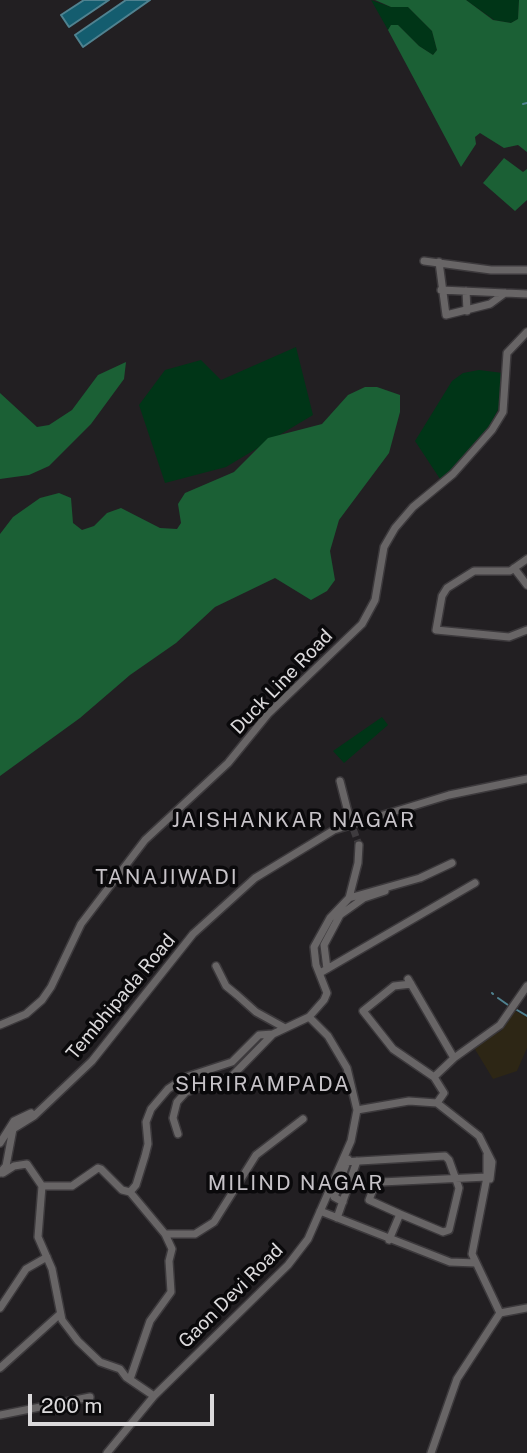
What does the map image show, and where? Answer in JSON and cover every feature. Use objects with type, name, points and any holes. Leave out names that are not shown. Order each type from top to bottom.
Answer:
[{"type":"street","points":[[424,261],[491,270],[527,270]]},
{"type":"street","points":[[439,262],[446,315],[489,304],[505,293]]},
{"type":"street","points":[[441,290],[527,294]]},
{"type":"street","points":[[466,291],[467,311]]},
{"type":"street","name":"Duck Line Road","points":[[0,1025],[26,1014],[42,1000],[81,924],[145,840],[228,763],[268,714],[362,624],[375,600],[384,547],[412,507],[453,474],[492,430],[503,412],[507,353],[527,332]]},
{"type":"street","points":[[527,559],[514,568],[498,572],[474,570],[447,588],[442,596],[436,630],[509,637],[527,630]]},
{"type":"street","points":[[514,568],[527,585]]},
{"type":"street","points":[[334,830],[449,795],[527,779]]},
{"type":"street","points":[[334,830],[350,818],[340,781]]},
{"type":"street","name":"Tembhipada Road","points":[[0,1174],[6,1163],[13,1129],[41,1109],[92,1061],[193,934],[255,878],[334,830]]},
{"type":"street","points":[[324,971],[314,947],[330,918],[349,898],[358,863],[359,845]]},
{"type":"street","points":[[349,898],[420,878],[452,863]]},
{"type":"street","points":[[324,971],[475,883]]},
{"type":"street","points":[[178,1134],[173,1118],[177,1102],[186,1092],[231,1077],[274,1034],[309,1017],[327,993],[324,945],[340,915],[364,898],[385,891]]},
{"type":"street","points":[[216,967],[226,986],[256,1012],[285,1028]]},
{"type":"street","points":[[437,1103],[444,1093],[434,1077],[393,1049],[363,1011],[394,986],[409,982],[454,1058]]},
{"type":"street","points":[[434,1077],[454,1058],[500,1025],[527,986]]},
{"type":"street","name":"Gaon Devi Road","points":[[107,1453],[154,1396],[288,1265],[308,1239],[346,1159],[357,1110],[347,1068],[328,1036],[309,1017]]},
{"type":"street","points":[[130,1192],[136,1185],[148,1144],[146,1122],[151,1109],[168,1089],[186,1077],[227,1065],[259,1035],[274,1034]]},
{"type":"street","points":[[357,1110],[408,1101],[437,1103],[479,1136],[492,1162],[476,1223]]},
{"type":"street","points":[[0,1143],[14,1122],[41,1109]]},
{"type":"street","points":[[165,1234],[195,1234],[205,1230],[214,1222],[256,1156],[303,1119]]},
{"type":"street","points":[[343,1202],[334,1197],[346,1159],[357,1161],[444,1156],[458,1178],[458,1195],[447,1231],[369,1200],[374,1186],[381,1182],[458,1178],[487,1177]]},
{"type":"street","points":[[337,1218],[357,1161]]},
{"type":"street","points":[[0,1174],[22,1163],[27,1164],[42,1186],[38,1237],[58,1289],[60,1314],[78,1341],[100,1362],[120,1369],[154,1396]]},
{"type":"street","points":[[42,1186],[72,1186],[97,1168],[122,1190],[130,1192],[165,1234],[172,1249],[169,1261],[171,1292],[150,1321],[130,1379]]},
{"type":"street","points":[[487,1177],[472,1254],[500,1313]]},
{"type":"street","points":[[320,1211],[450,1262],[476,1263]]},
{"type":"street","points":[[389,1240],[400,1214]]},
{"type":"street","points":[[0,1308],[26,1269],[47,1257]]},
{"type":"street","points":[[431,1453],[457,1379],[500,1313],[527,1308]]},
{"type":"street","points":[[0,1368],[60,1314]]},
{"type":"street","points":[[0,1415],[90,1397]]},
{"type":"shaded area","points":[[515,1011],[527,1017],[527,1048],[517,1071],[493,1079],[473,1046],[501,1031]]},
{"type":"green space","points":[[371,0],[391,7],[408,7],[432,31],[437,50],[433,55],[419,46],[398,25],[391,25],[388,30]]},
{"type":"green space","points":[[375,0],[466,0],[493,20],[511,23],[518,19],[519,0],[527,0],[527,152],[518,145],[504,148],[480,133],[475,137],[476,144],[461,167],[388,30],[391,25],[398,25],[419,46],[433,55],[437,50],[432,31],[408,7],[391,7]]},
{"type":"green space","points":[[466,0],[519,0],[518,19],[511,23],[494,20]]},
{"type":"green space","points":[[504,158],[523,172],[527,169],[527,200],[515,211],[483,183]]},
{"type":"green space","points":[[296,347],[313,415],[226,467],[165,483],[139,405],[165,370],[201,360],[221,380]]},
{"type":"green space","points":[[126,362],[124,379],[91,424],[49,466],[29,475],[0,479],[0,393],[37,427],[49,425],[72,410],[98,375]]},
{"type":"green space","points":[[479,370],[503,373],[502,402],[487,431],[442,482],[415,441],[452,381],[463,373]]},
{"type":"green space","points":[[365,387],[377,387],[400,395],[400,412],[389,453],[339,520],[330,551],[335,580],[327,591],[311,600],[275,578],[215,607],[176,643],[130,675],[80,718],[0,776],[0,534],[13,517],[40,498],[59,493],[71,498],[73,523],[82,530],[94,526],[107,513],[121,508],[160,528],[177,529],[181,523],[178,504],[185,493],[234,472],[268,438],[322,424],[348,395]]},
{"type":"green space","points":[[382,717],[388,725],[344,763],[333,751]]},
{"type":"water","points":[[84,0],[109,0],[69,27],[61,15]]},
{"type":"water","points":[[126,0],[150,0],[83,47],[75,35]]},
{"type":"waterway","points":[[523,104],[527,103]]},
{"type":"waterway","points":[[498,998],[508,1005]]},
{"type":"waterway","points":[[517,1010],[527,1016]]},
{"type":"tunnel","points":[[350,820],[359,845]]},
{"type":"district","name":"JAISHANKAR NAGAR","points":[[294,821]]},
{"type":"district","name":"TANAJIWADI","points":[[167,878]]},
{"type":"district","name":"SHRIRAMPADA","points":[[263,1085]]},
{"type":"district","name":"MILIND NAGAR","points":[[296,1184]]}]
